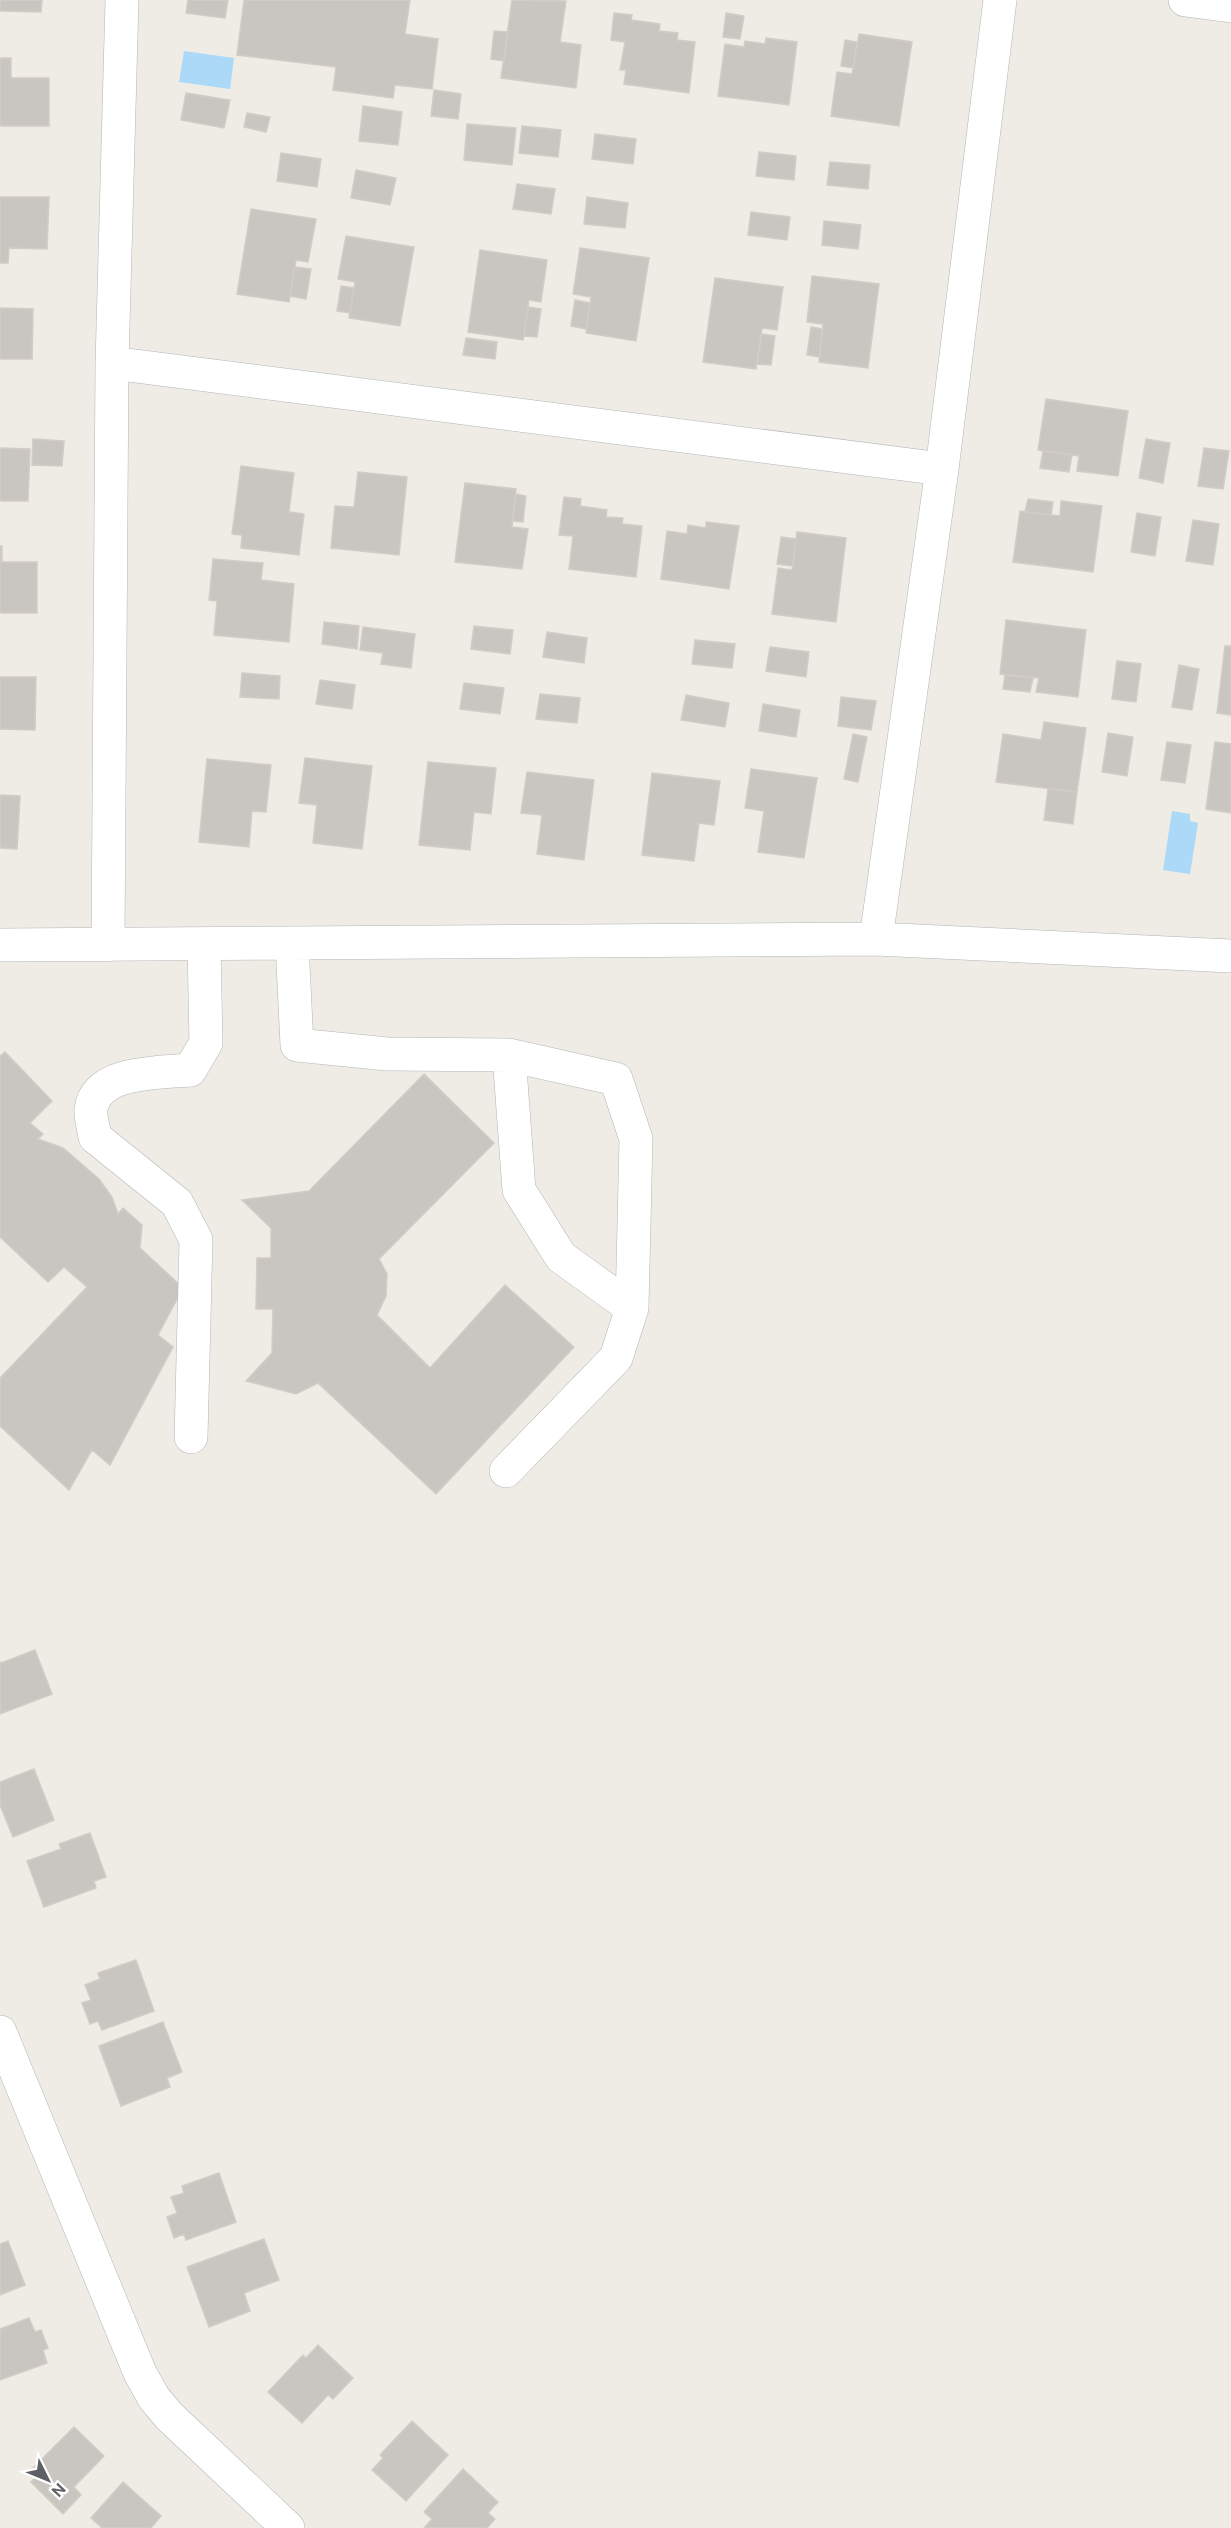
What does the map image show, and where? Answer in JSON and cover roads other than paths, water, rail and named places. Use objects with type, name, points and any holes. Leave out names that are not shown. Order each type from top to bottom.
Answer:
[{"type":"street","points":[[108,945],[112,363],[122,0]]},
{"type":"street","points":[[876,939],[942,469],[1000,0]]},
{"type":"street","points":[[1185,0],[1231,6]]},
{"type":"street","points":[[112,363],[942,469]]},
{"type":"street","points":[[0,945],[876,939],[1231,956]]},
{"type":"street","points":[[191,1437],[195,1240],[177,1203],[95,1137],[91,1109],[100,1090],[121,1077],[190,1070],[206,1043],[204,944]]},
{"type":"street","points":[[291,944],[297,1045],[387,1054],[509,1055],[616,1079],[636,1138],[632,1308],[616,1358],[506,1471]]},
{"type":"street","points":[[509,1055],[519,1190],[561,1257],[632,1308]]},
{"type":"street","points":[[0,2032],[135,2362],[154,2398],[169,2416],[288,2528]]},
{"type":"water","points":[[184,51],[234,58],[230,89],[179,82]]},
{"type":"water","points":[[1172,811],[1190,814],[1190,821],[1198,823],[1190,874],[1163,870]]}]
